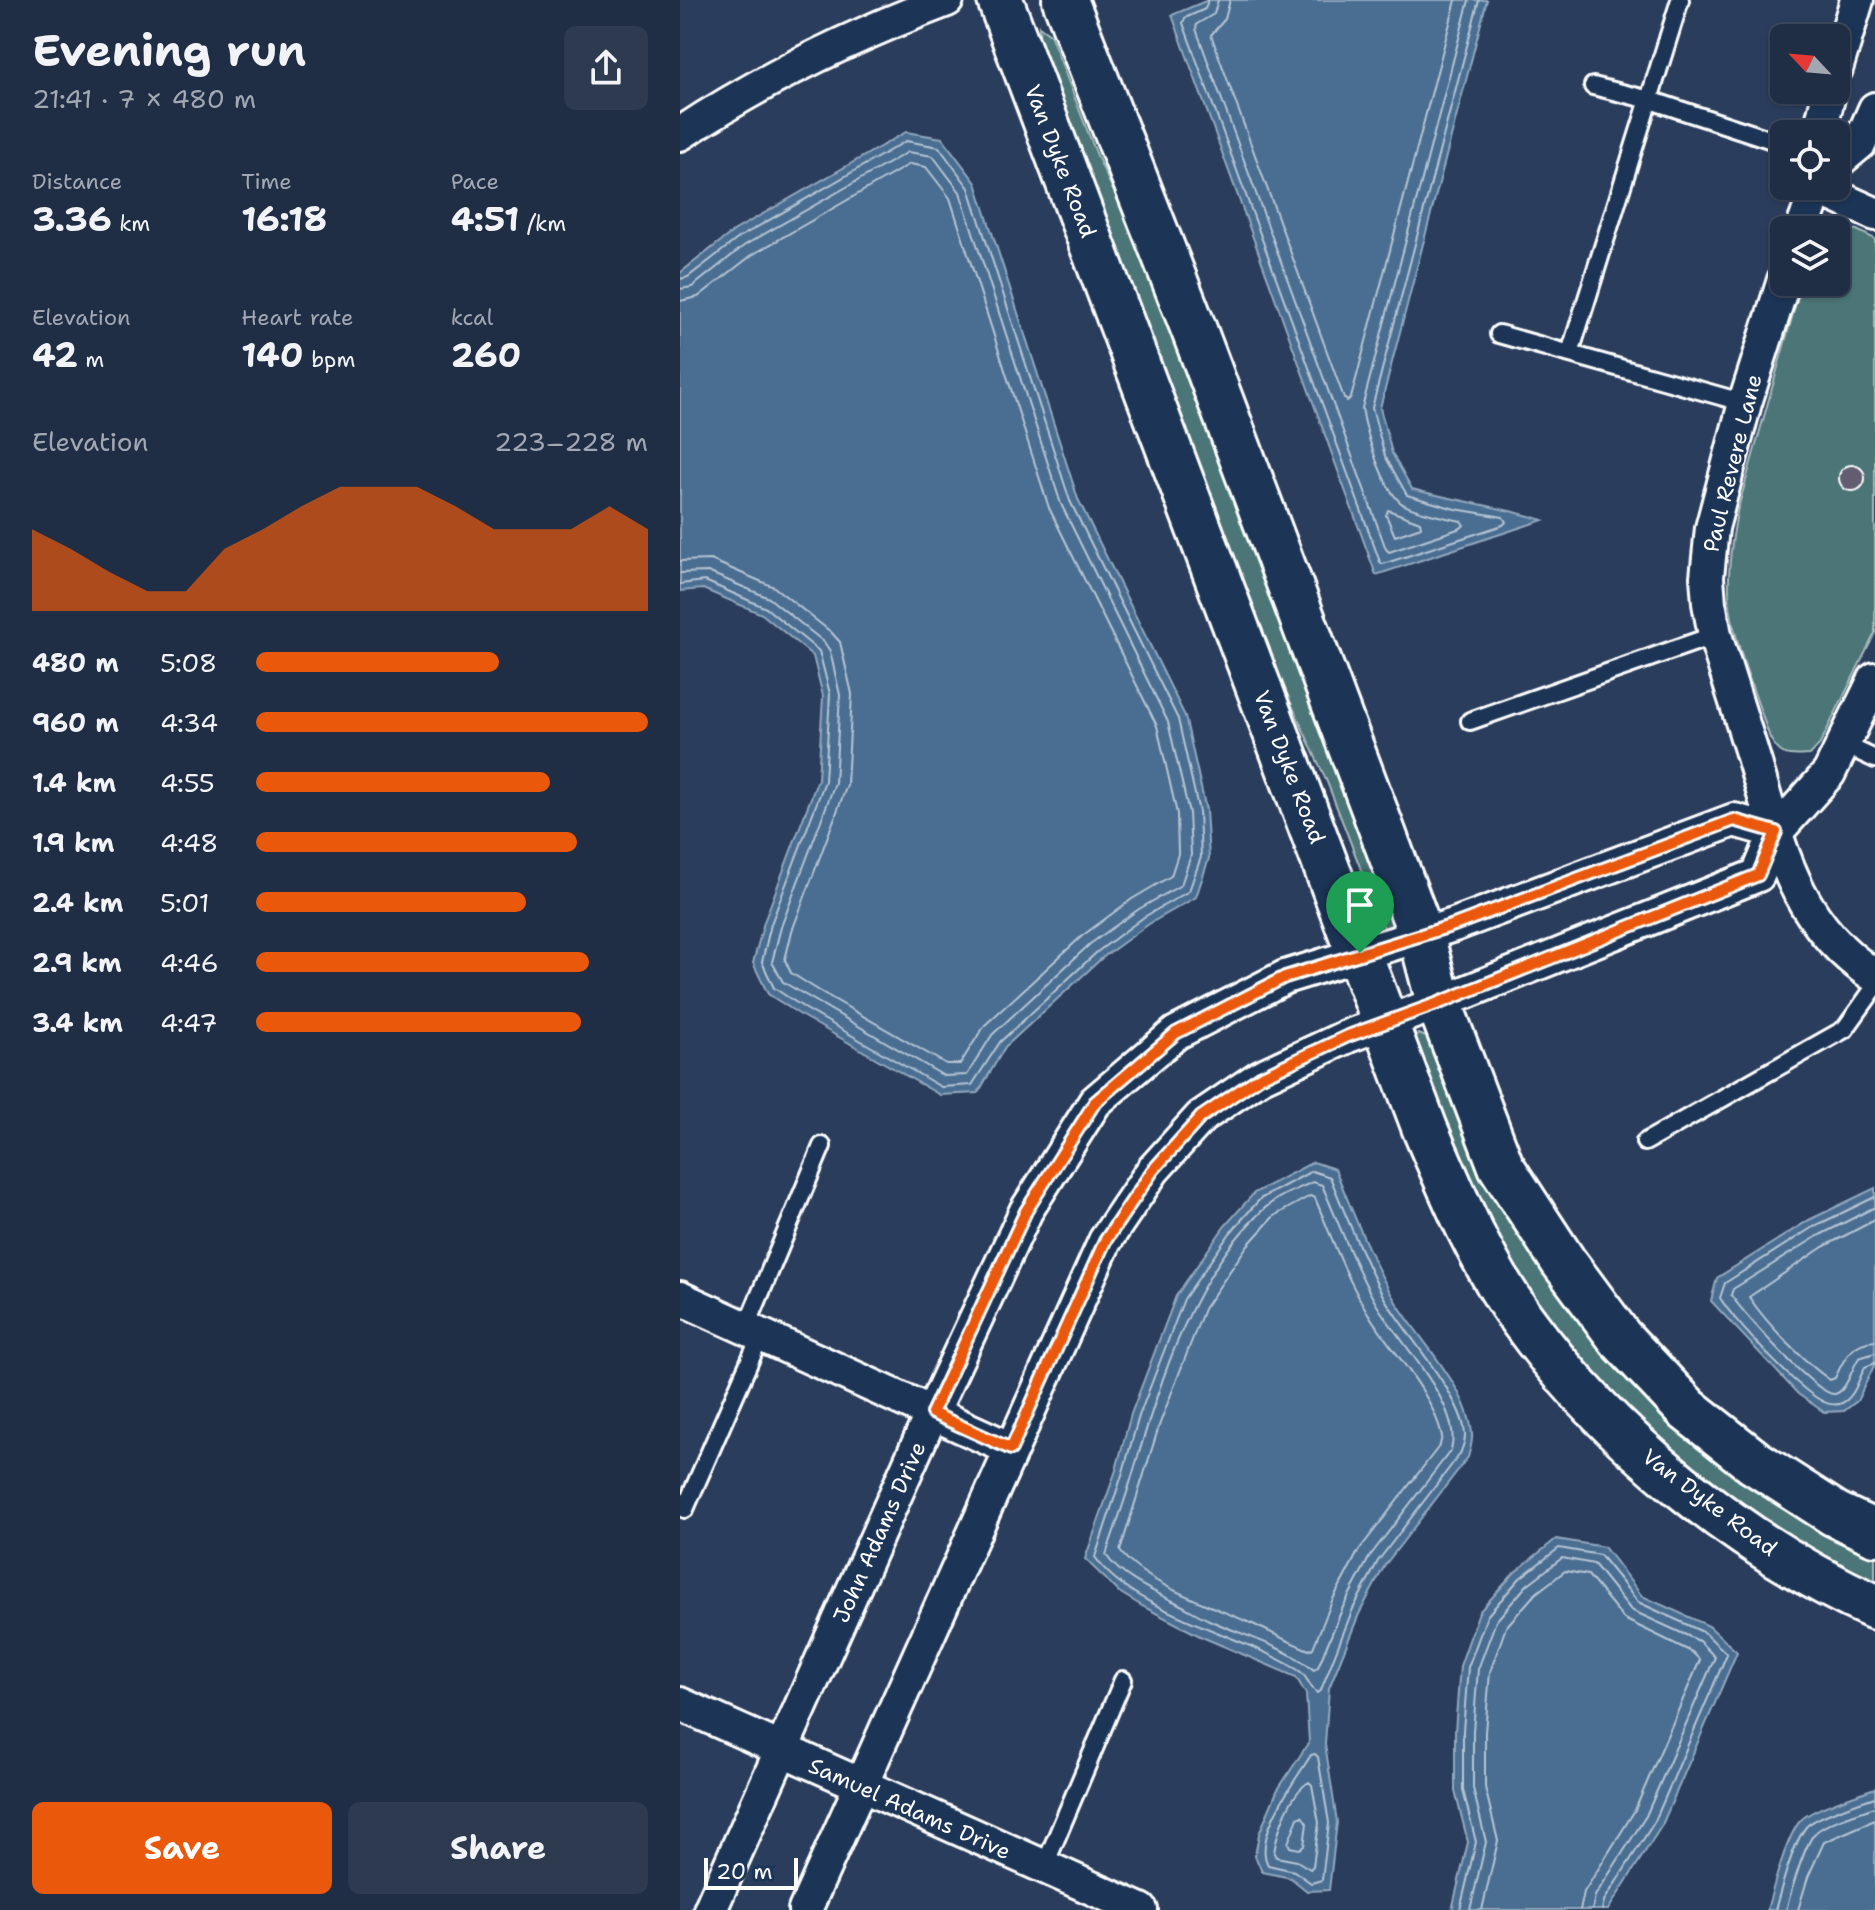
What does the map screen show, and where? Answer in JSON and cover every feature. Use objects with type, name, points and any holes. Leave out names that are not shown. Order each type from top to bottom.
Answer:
[{"type":"street","points":[[680,134],[724,105],[864,32],[947,0]]},
{"type":"street","name":"Van Dyke Road","points":[[1000,0],[1425,1129],[1460,1212],[1520,1317],[1611,1424],[1685,1489],[1779,1555],[1875,1607]]},
{"type":"street","points":[[1065,0],[1194,330],[1421,934],[1439,1003],[1501,1166],[1563,1261],[1620,1338],[1688,1410],[1754,1462],[1835,1514],[1875,1533]]},
{"type":"street","points":[[1850,24],[1857,0]]},
{"type":"street","points":[[1850,153],[1860,143],[1875,109]]},
{"type":"street","points":[[1850,197],[1875,214]]},
{"type":"street","name":"Paul Revere Lane","points":[[1779,296],[1745,403],[1709,543],[1709,603],[1715,635],[1787,872],[1825,932],[1875,976]]},
{"type":"street","points":[[805,1910],[1105,1241],[1153,1170],[1201,1117],[1260,1077],[1348,1036],[1439,1003],[1758,875],[1776,832],[1829,773],[1875,679]]},
{"type":"street","name":"John Adams Drive","points":[[710,1910],[932,1413],[1026,1211],[1095,1102],[1176,1033],[1285,977],[1454,925],[1734,820],[1776,832]]},
{"type":"street","points":[[680,1298],[1011,1449]]},
{"type":"street","name":"Samuel Adams Drive","points":[[680,1704],[1141,1910]]},
{"type":"lane","points":[[1570,353],[1680,0]]},
{"type":"lane","points":[[1593,86],[1650,100],[1770,139]]},
{"type":"lane","points":[[1499,334],[1745,403]]},
{"type":"lane","points":[[1470,721],[1715,635]]},
{"type":"lane","points":[[1845,745],[1875,759]]},
{"type":"lane","points":[[1645,1142],[1845,1029],[1875,987]]},
{"type":"lane","points":[[682,1512],[822,1146]]},
{"type":"lane","points":[[1044,1867],[1123,1680]]},
{"type":"green space","points":[[1039,26],[1050,34],[1098,158],[1186,346],[1395,928],[1383,926],[1327,782],[1265,646],[1040,53]]},
{"type":"green space","points":[[1850,229],[1857,230],[1875,239],[1875,633],[1820,744],[1810,755],[1782,752],[1770,738],[1744,663],[1735,633],[1729,591],[1737,512],[1798,296],[1850,296]]},
{"type":"green space","points":[[1419,1034],[1428,1038],[1487,1184],[1535,1260],[1557,1286],[1875,1551],[1875,1594],[1743,1520],[1585,1376],[1489,1239],[1411,1043]]},
{"type":"water","points":[[1208,0],[1487,0],[1380,408],[1392,453],[1412,489],[1543,520],[1376,575],[1172,15]]},
{"type":"water","points":[[906,132],[942,138],[976,183],[1078,499],[1185,716],[1206,810],[1209,858],[1196,897],[1149,924],[1102,958],[1005,1047],[978,1093],[940,1095],[768,994],[753,963],[764,922],[818,779],[823,696],[813,656],[762,614],[703,589],[680,591],[680,273],[735,230]]},
{"type":"water","points":[[1313,1162],[1335,1169],[1390,1292],[1461,1397],[1472,1437],[1468,1457],[1385,1565],[1359,1614],[1329,1688],[1325,1744],[1337,1822],[1329,1890],[1307,1891],[1291,1878],[1262,1872],[1255,1856],[1259,1834],[1277,1791],[1309,1742],[1306,1694],[1296,1677],[1202,1637],[1142,1606],[1119,1592],[1085,1559],[1116,1470],[1131,1414],[1176,1296],[1224,1227],[1254,1193]]},
{"type":"water","points":[[1875,1188],[1875,1364],[1857,1401],[1844,1411],[1824,1412],[1798,1394],[1711,1301],[1717,1278],[1809,1220]]},
{"type":"water","points":[[1556,1539],[1604,1547],[1642,1596],[1709,1626],[1737,1652],[1662,1825],[1608,1910],[1452,1910],[1468,1842],[1455,1791],[1460,1666],[1479,1612],[1515,1572]]},
{"type":"water","points":[[1875,1788],[1875,1910],[1767,1910],[1785,1851],[1800,1821],[1824,1807]]},
{"type":"building","points":[[1852,465],[1861,469],[1865,478],[1861,487],[1852,491],[1843,487],[1839,478],[1843,469]]},
{"type":"route","points":[[1734,820],[1776,832],[1758,875],[1439,1003],[1348,1036],[1260,1077],[1201,1117],[1153,1170],[1105,1241],[1011,1449],[932,1413],[1026,1211],[1095,1102],[1176,1033],[1285,977],[1360,953],[1454,925],[1734,820]]}]
